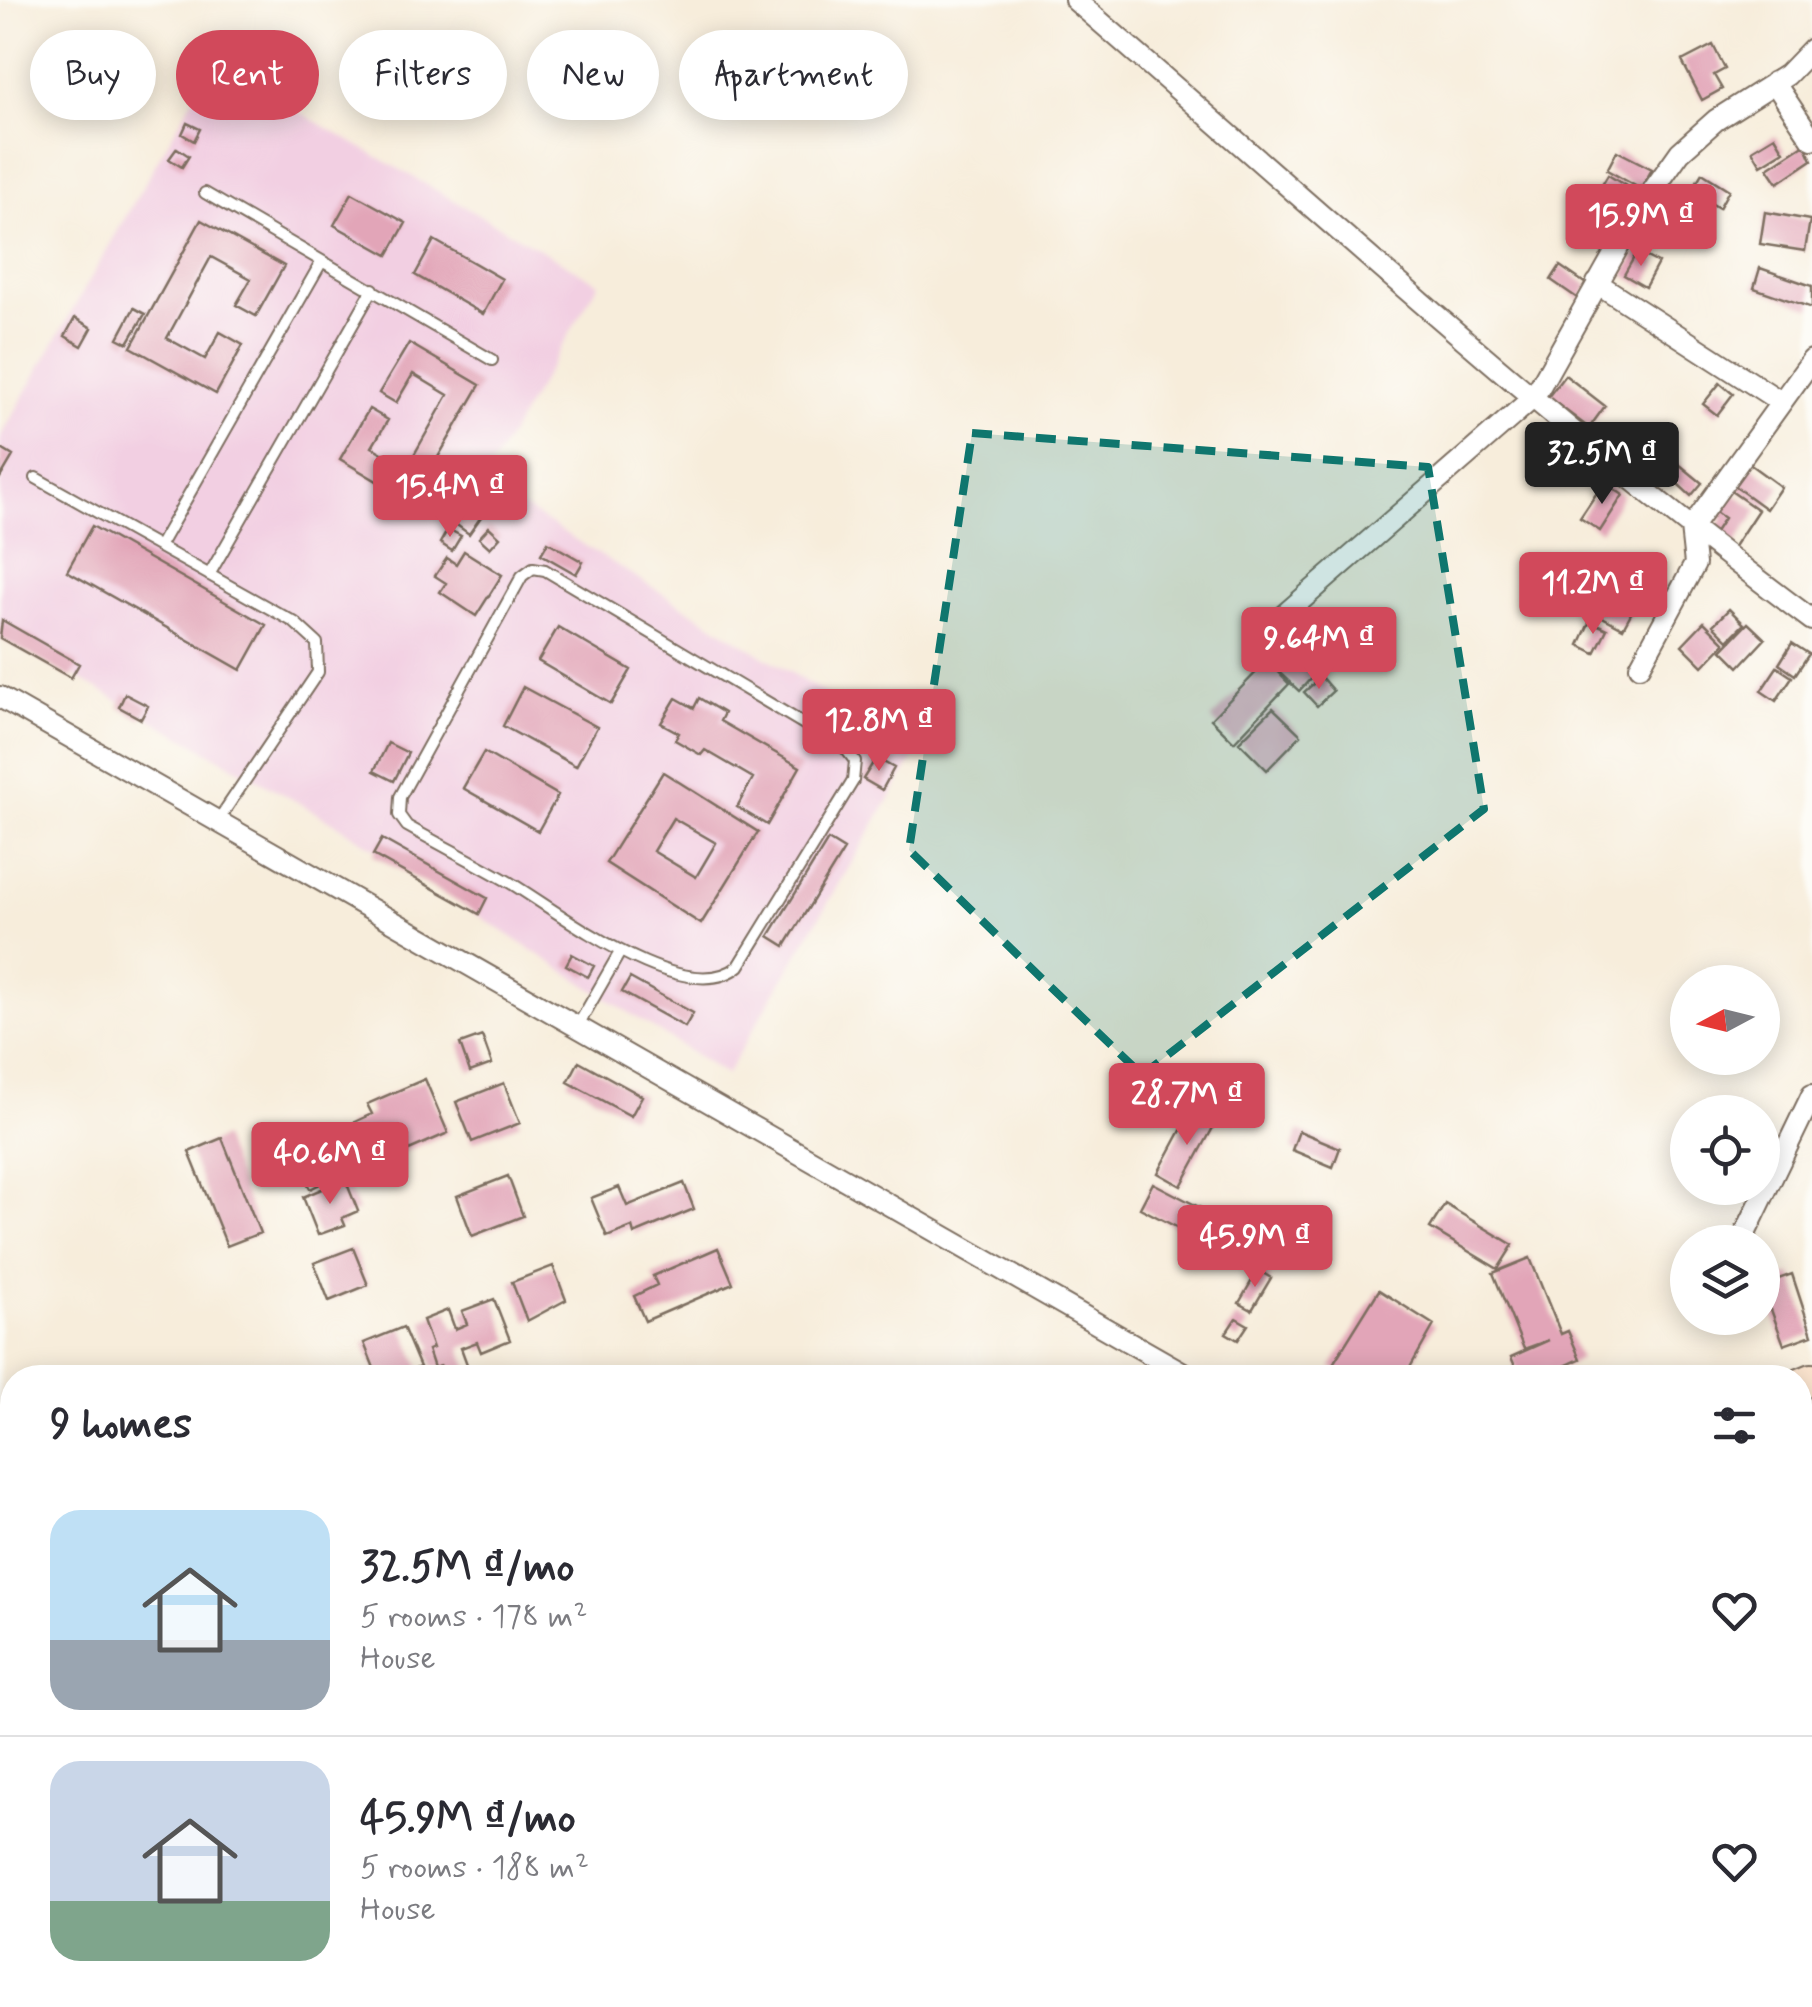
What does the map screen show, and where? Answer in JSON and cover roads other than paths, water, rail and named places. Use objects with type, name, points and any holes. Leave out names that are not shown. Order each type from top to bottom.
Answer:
[{"type":"street","points":[[1076,0],[1534,397],[1691,528],[1812,620]]},
{"type":"street","points":[[1276,622],[1534,397],[1597,283],[1680,152],[1716,120],[1774,82],[1812,49]]},
{"type":"street","points":[[1774,82],[1812,140]]},
{"type":"street","points":[[1597,283],[1781,402]]},
{"type":"street","points":[[1640,666],[1695,564],[1691,528],[1812,360]]},
{"type":"street","points":[[0,697],[1169,1365]]},
{"type":"street","points":[[1749,1225],[1812,1095]]},
{"type":"lane","points":[[206,194],[492,360]]},
{"type":"lane","points":[[160,545],[322,261]]},
{"type":"lane","points":[[209,575],[373,289]]},
{"type":"lane","points":[[36,478],[160,545],[304,630],[316,643],[320,660],[309,688],[219,819]]},
{"type":"lane","points":[[533,568],[545,570],[846,749],[855,762],[853,781],[730,973],[698,978],[620,952],[408,826],[398,808],[400,797],[522,576],[533,568]]},
{"type":"lane","points":[[577,1027],[620,952]]}]
